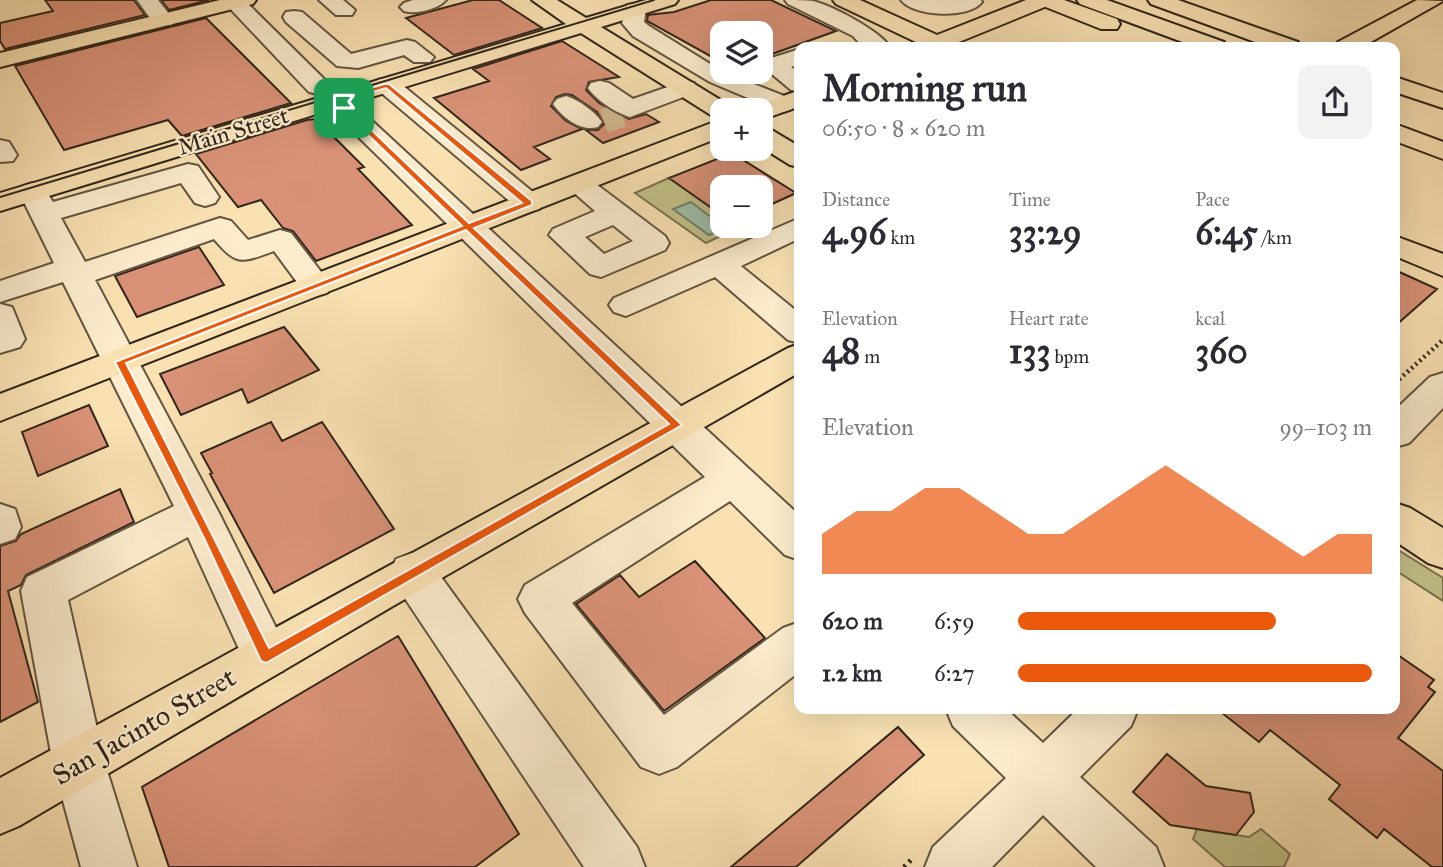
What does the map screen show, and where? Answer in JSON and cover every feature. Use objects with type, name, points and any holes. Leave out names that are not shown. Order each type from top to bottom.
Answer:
[{"type":"main road","points":[[542,0],[710,104]]},
{"type":"main road","name":"Main Street","points":[[14,182],[327,93],[387,85],[575,20],[626,5],[668,0]]},
{"type":"main road","points":[[843,0],[927,42]]},
{"type":"main road","points":[[944,42],[1045,0],[1158,42]]},
{"type":"main road","points":[[1087,0],[1202,42]]},
{"type":"main road","points":[[1157,0],[1276,42]]},
{"type":"main road","points":[[1355,42],[1433,0]]},
{"type":"main road","points":[[0,60],[238,1]]},
{"type":"main road","name":"Main Street","points":[[14,182],[327,93],[422,57],[575,20]]},
{"type":"main road","points":[[1400,87],[1443,101]]},
{"type":"main road","points":[[1400,115],[1443,131]]},
{"type":"main road","points":[[0,408],[710,132]]},
{"type":"main road","points":[[1400,134],[1443,151]]},
{"type":"main road","points":[[773,141],[794,151]]},
{"type":"main road","points":[[1400,247],[1443,266]]},
{"type":"main road","name":"San Jacinto Street","points":[[0,807],[412,572],[794,359]]},
{"type":"main road","points":[[1400,523],[1443,550]]},
{"type":"street","points":[[147,0],[163,20]]},
{"type":"street","points":[[411,7],[436,0]]},
{"type":"street","points":[[795,0],[862,31],[870,42]]},
{"type":"street","points":[[238,1],[258,26],[327,93],[794,537]]},
{"type":"street","points":[[886,20],[918,3],[953,8],[970,1],[1008,15]]},
{"type":"street","points":[[626,5],[633,23],[641,31],[718,77],[786,100]]},
{"type":"street","points":[[258,26],[301,8],[345,61],[358,61],[407,47],[422,57]]},
{"type":"street","points":[[786,100],[774,65],[794,58]]},
{"type":"street","points":[[387,85],[528,203]]},
{"type":"street","points":[[600,88],[609,116]]},
{"type":"street","points":[[566,104],[609,116],[685,89]]},
{"type":"street","points":[[14,182],[188,172],[205,197]]},
{"type":"street","points":[[14,182],[74,272],[198,513],[266,656]]},
{"type":"street","points":[[578,184],[617,213]]},
{"type":"street","points":[[0,292],[220,227],[242,252],[280,239],[316,286]]},
{"type":"street","points":[[626,305],[794,230]]},
{"type":"street","points":[[719,264],[794,327]]},
{"type":"street","points":[[0,315],[8,340],[0,342]]},
{"type":"street","points":[[1400,429],[1441,392]]},
{"type":"street","points":[[733,479],[541,599],[659,749],[794,648]]},
{"type":"street","points":[[109,867],[79,764],[43,591],[198,513]]},
{"type":"street","points":[[0,521],[0,527]]},
{"type":"street","points":[[412,572],[617,867]]},
{"type":"street","points":[[976,714],[1136,867]]},
{"type":"street","points":[[953,867],[1107,714]]},
{"type":"path","points":[[1400,379],[1443,340]]},
{"type":"shaded area","points":[[669,178],[710,207],[710,238],[716,238],[706,243],[635,193]]},
{"type":"shaded area","points":[[691,202],[710,216],[710,235],[709,235],[673,209]]},
{"type":"shaded area","points":[[1400,551],[1443,578],[1443,601],[1400,573]]},
{"type":"shaded area","points":[[1197,829],[1249,837],[1261,829],[1290,854],[1284,867],[1225,867],[1193,839]]},
{"type":"building","points":[[45,0],[134,0],[145,15],[5,49],[0,41],[0,23],[53,11]]},
{"type":"building","points":[[161,0],[209,0],[169,10]]},
{"type":"building","points":[[473,0],[499,0],[542,28],[454,55],[406,18]]},
{"type":"building","points":[[711,0],[771,0],[836,31],[805,42],[794,42],[794,46],[773,54],[773,21],[710,21],[710,56],[647,21],[648,15],[674,12]]},
{"type":"building","points":[[206,18],[291,103],[182,136],[168,120],[64,150],[15,66]]},
{"type":"building","points":[[562,41],[619,77],[589,82],[586,90],[599,103],[629,119],[646,114],[659,122],[603,143],[586,130],[598,130],[604,124],[597,112],[572,95],[556,97],[551,106],[566,121],[582,129],[534,147],[550,159],[521,170],[434,98],[489,81],[473,69]]},
{"type":"building","points":[[316,119],[364,167],[358,169],[412,225],[316,261],[293,231],[283,228],[261,200],[238,207],[196,154]]},
{"type":"building","points":[[712,161],[745,161],[767,175],[710,175],[710,207],[669,178]]},
{"type":"building","points":[[773,179],[794,192],[773,204]]},
{"type":"building","points":[[199,247],[224,285],[137,317],[115,276]]},
{"type":"building","points":[[1400,272],[1437,289],[1400,322]]},
{"type":"building","points":[[284,327],[319,370],[248,403],[242,389],[181,415],[160,374]]},
{"type":"building","points":[[89,405],[108,446],[38,476],[22,432]]},
{"type":"building","points":[[271,422],[282,441],[322,422],[394,529],[274,593],[201,453]]},
{"type":"building","points":[[120,489],[134,522],[26,575],[21,585],[8,591],[38,702],[0,722],[0,546],[16,541],[21,534]]},
{"type":"building","points":[[695,561],[765,638],[664,711],[576,604],[620,575],[639,597]]},
{"type":"building","points":[[398,636],[519,834],[475,867],[169,867],[142,787]]},
{"type":"building","points":[[1400,656],[1434,680],[1428,687],[1435,692],[1398,738],[1443,771],[1443,867],[1432,867],[1384,829],[1377,838],[1329,799],[1340,785],[1270,730],[1259,742],[1223,714],[1400,714]]},
{"type":"building","points":[[898,727],[924,755],[796,867],[731,867]]},
{"type":"building","points":[[1167,754],[1206,786],[1250,793],[1254,812],[1236,835],[1170,825],[1133,792]]},
{"type":"tunnel","points":[[604,121],[622,115]]},
{"type":"tram line","points":[[0,197],[654,0]]},
{"type":"route","points":[[344,108],[335,100],[387,85],[528,203],[468,227],[677,425],[266,656],[210,538],[120,362],[468,227],[344,108]]}]
